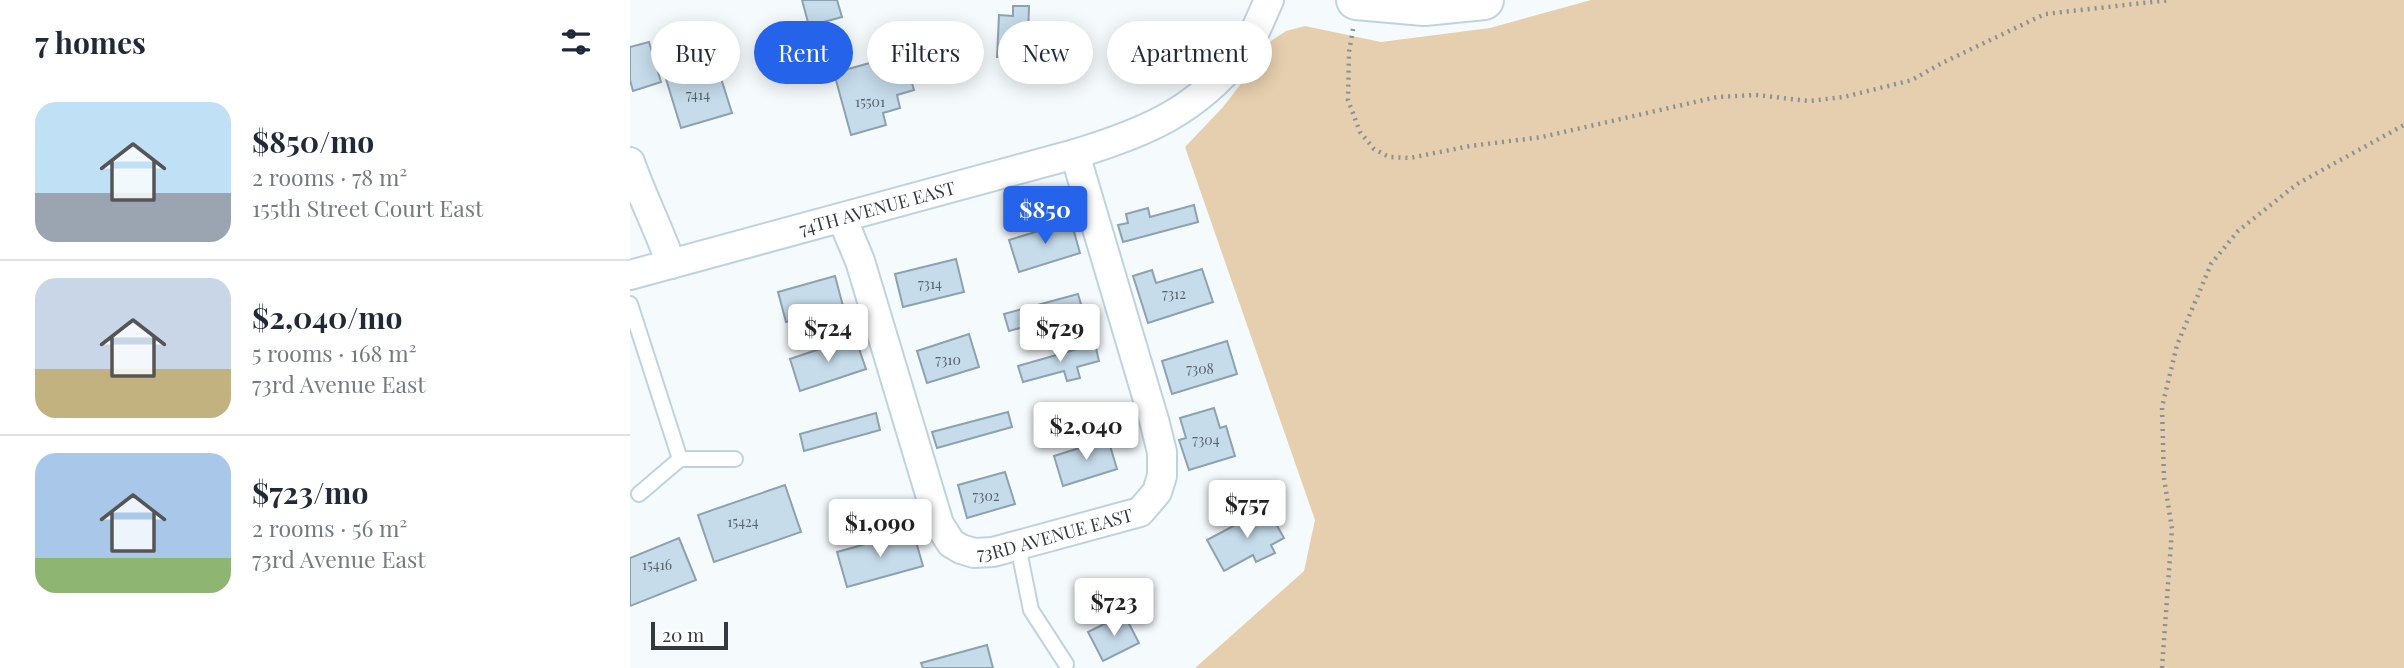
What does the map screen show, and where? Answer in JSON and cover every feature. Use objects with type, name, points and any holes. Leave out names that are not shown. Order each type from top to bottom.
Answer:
[{"type":"street","name":"74TH AVENUE EAST","points":[[630,275],[1075,155],[1142,132],[1171,117],[1195,100],[1244,51],[1269,0]]},
{"type":"street","points":[[1357,0],[1424,6],[1484,0]]},
{"type":"street","name":"73RD AVENUE EAST","points":[[842,218],[860,261],[939,524],[951,543],[974,552],[993,552],[1018,546],[1140,512],[1157,492],[1162,476],[1162,452],[1157,431],[1075,155]]},
{"type":"street","points":[[630,162],[671,264]]},
{"type":"lane","points":[[630,304],[680,459]]},
{"type":"lane","points":[[639,494],[680,459],[735,459]]},
{"type":"lane","points":[[1018,546],[1031,610],[1066,664]]},
{"type":"path","points":[[1357,0],[1349,52],[1348,100],[1360,132],[1374,149],[1390,157],[1410,158],[1470,146],[1542,137],[1717,97],[1756,95],[1810,101],[1844,97],[1912,80],[1942,63],[2045,15],[2170,0]]},
{"type":"path","points":[[2162,668],[2172,529],[2164,478],[2162,407],[2177,345],[2211,264],[2238,230],[2297,184],[2404,125]]},
{"type":"shaded area","points":[[1591,0],[2404,0],[2404,668],[1195,668],[1304,571],[1315,520],[1185,147],[1241,84],[1272,84],[1272,40],[1286,31],[1305,26],[1381,42],[1490,28]]},
{"type":"building","points":[[802,0],[837,0],[842,17],[827,21],[808,21]]},
{"type":"building","points":[[1013,6],[1029,6],[1029,21],[999,21],[999,15],[1013,16]]},
{"type":"building","points":[[649,42],[651,84],[655,84],[633,91],[630,80],[630,47]]},
{"type":"building","points":[[867,64],[867,84],[912,84],[914,90],[897,95],[900,108],[883,113],[886,125],[851,135],[837,84],[853,84],[853,68]]},
{"type":"building","points":[[668,84],[723,84],[732,113],[681,128]]},
{"type":"building","points":[[1194,205],[1198,222],[1123,242],[1118,225],[1128,223],[1126,214],[1148,208],[1150,217]]},
{"type":"building","points":[[1071,221],[1080,253],[1019,272],[1009,240]]},
{"type":"building","points":[[956,259],[964,292],[903,307],[895,274]]},
{"type":"building","points":[[1202,269],[1213,302],[1148,323],[1133,276],[1152,270],[1156,283]]},
{"type":"building","points":[[835,276],[843,306],[786,322],[778,292]]},
{"type":"building","points":[[1078,294],[1083,311],[1009,331],[1004,314]]},
{"type":"building","points":[[969,334],[979,367],[927,383],[917,351]]},
{"type":"building","points":[[855,337],[866,369],[800,391],[790,359]]},
{"type":"building","points":[[1227,341],[1237,374],[1172,394],[1162,361]]},
{"type":"building","points":[[1095,344],[1099,361],[1077,367],[1080,378],[1067,381],[1064,371],[1023,382],[1018,366]]},
{"type":"building","points":[[1214,408],[1220,428],[1226,426],[1235,456],[1189,470],[1179,440],[1186,438],[1180,418]]},
{"type":"building","points":[[1008,412],[1012,427],[937,448],[932,432]]},
{"type":"building","points":[[876,413],[880,430],[804,451],[800,434]]},
{"type":"building","points":[[1108,439],[1117,469],[1063,486],[1054,456]]},
{"type":"building","points":[[1005,472],[1015,504],[967,518],[958,485]]},
{"type":"building","points":[[785,485],[801,532],[714,562],[698,515]]},
{"type":"building","points":[[1267,508],[1284,538],[1271,545],[1275,553],[1256,562],[1253,555],[1224,571],[1207,540]]},
{"type":"building","points":[[913,531],[923,566],[847,587],[837,552]]},
{"type":"building","points":[[679,538],[696,580],[630,606],[630,558]]},
{"type":"building","points":[[1124,614],[1139,643],[1103,661],[1088,632]]},
{"type":"building","points":[[987,645],[993,668],[923,668],[921,663]]}]
